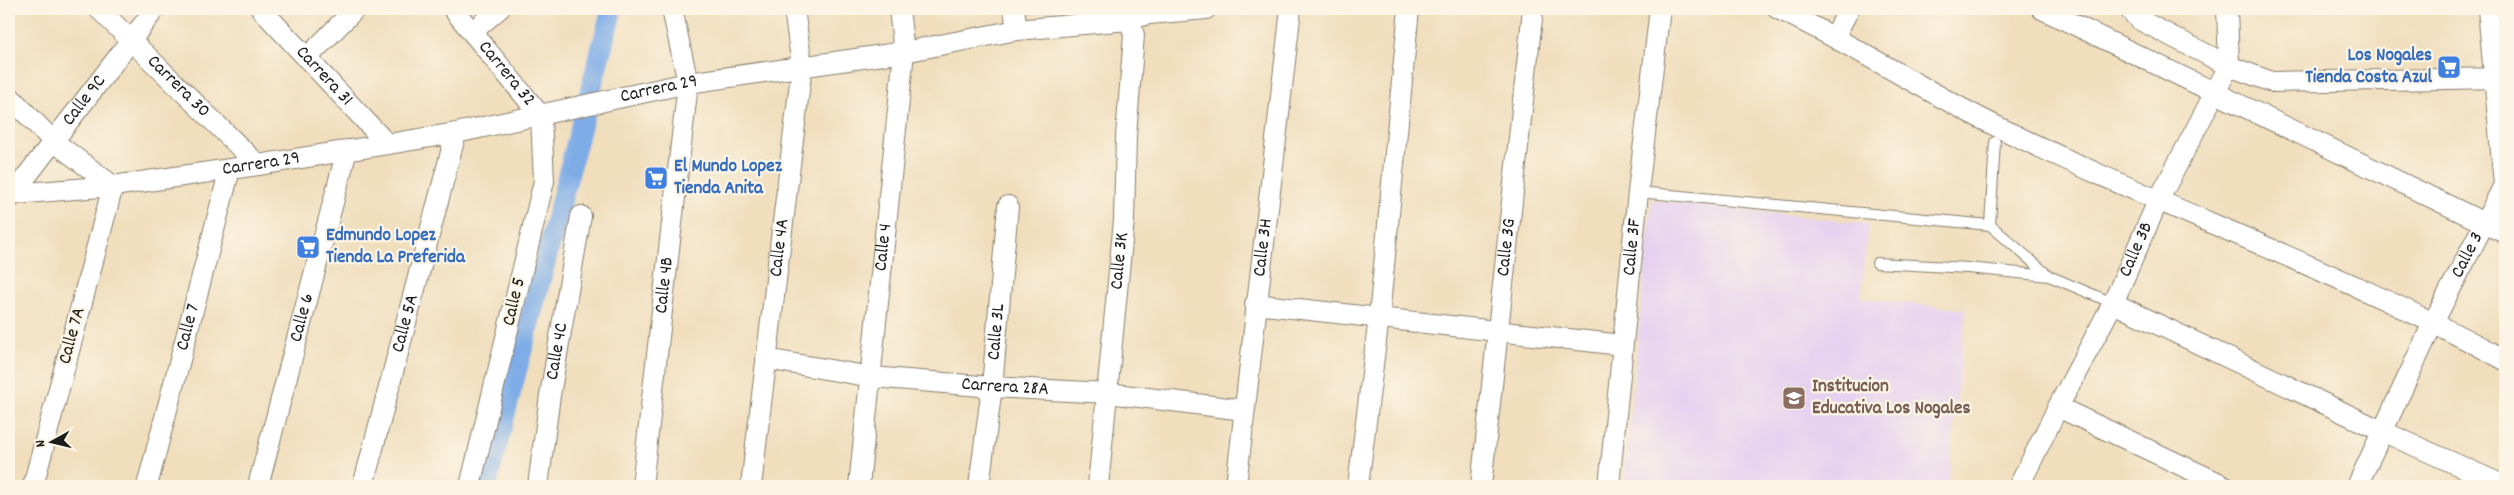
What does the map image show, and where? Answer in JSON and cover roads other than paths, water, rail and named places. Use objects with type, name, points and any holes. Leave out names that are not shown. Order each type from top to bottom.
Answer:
[{"type":"street","name":"Carrera 30","points":[[99,9],[133,40],[258,165]]},
{"type":"street","name":"Calle 9C","points":[[11,197],[156,9]]},
{"type":"street","name":"Carrera 31","points":[[261,9],[308,57],[387,144]]},
{"type":"street","points":[[308,57],[355,9]]},
{"type":"street","name":"Carrera 32","points":[[452,9],[541,116]]},
{"type":"street","points":[[472,32],[499,9]]},
{"type":"street","points":[[672,9],[688,83]]},
{"type":"street","name":"Calle 4A","points":[[750,486],[802,66],[794,9]]},
{"type":"street","name":"Calle 4","points":[[859,486],[872,377],[904,52],[899,9]]},
{"type":"street","points":[[1014,9],[1017,30]]},
{"type":"street","points":[[1129,21],[1149,12],[1206,9]]},
{"type":"street","name":"Calle 3H","points":[[1236,486],[1255,304],[1291,9]]},
{"type":"street","points":[[1358,486],[1379,317],[1409,9]]},
{"type":"street","name":"Calle 3G","points":[[1481,486],[1533,9]]},
{"type":"street","name":"Calle 3F","points":[[1609,486],[1638,192],[1660,9]]},
{"type":"street","points":[[1778,9],[1835,36],[1995,126],[2158,201],[2434,321],[2505,360]]},
{"type":"street","points":[[1835,36],[1849,9]]},
{"type":"street","points":[[2042,9],[2505,233]]},
{"type":"street","points":[[2129,9],[2138,19],[2229,66],[2272,82],[2499,78]]},
{"type":"street","points":[[2227,9],[2229,66]]},
{"type":"street","name":"Calle 3","points":[[2357,486],[2384,432],[2434,321],[2505,184],[2499,78],[2488,9]]},
{"type":"street","name":"Carrera 29","points":[[11,197],[113,186],[456,133],[688,83],[904,52],[1017,30],[1129,21]]},
{"type":"street","name":"Calle 3K","points":[[1098,486],[1124,220],[1129,21]]},
{"type":"street","name":"Calle 3B","points":[[2019,486],[2114,303],[2158,201],[2229,66]]},
{"type":"street","name":"Calle 4B","points":[[642,486],[688,83]]},
{"type":"street","points":[[9,96],[53,141],[113,186]]},
{"type":"street","name":"Calle 5","points":[[470,486],[544,181],[541,116]]},
{"type":"street","name":"Calle 5A","points":[[363,486],[456,133]]},
{"type":"street","name":"Calle 6","points":[[258,486],[347,150]]},
{"type":"street","name":"Calle 7","points":[[147,486],[230,169]]},
{"type":"street","name":"Calle 7A","points":[[33,486],[113,186]]},
{"type":"street","name":"Calle 3L","points":[[979,486],[992,387],[1008,206]]},
{"type":"street","name":"Calle 4C","points":[[538,486],[550,395],[581,216]]},
{"type":"street","points":[[2114,303],[2384,432],[2505,486]]},
{"type":"street","points":[[1255,304],[1622,345]]},
{"type":"street","name":"Carrera 28A","points":[[766,359],[872,377],[992,387],[1108,393],[1244,410]]},
{"type":"street","points":[[2058,408],[2225,486]]},
{"type":"lane","points":[[1990,225],[1995,142]]},
{"type":"lane","points":[[1638,192],[1990,225],[2049,276]]},
{"type":"lane","points":[[1877,263],[1968,268],[2049,276],[2114,303]]},
{"type":"waterway","points":[[486,486],[612,9]]},
{"type":"place","name":"Los Nogales Tienda Costa Azul","points":[[2449,67]]},
{"type":"place","name":"El Mundo Lopez Tienda Anita","points":[[656,178]]},
{"type":"place","name":"Edmundo Lopez Tienda La Preferida","points":[[308,247]]},
{"type":"place","name":"Institucion Educativa Los Nogales","points":[[1794,398]]}]
